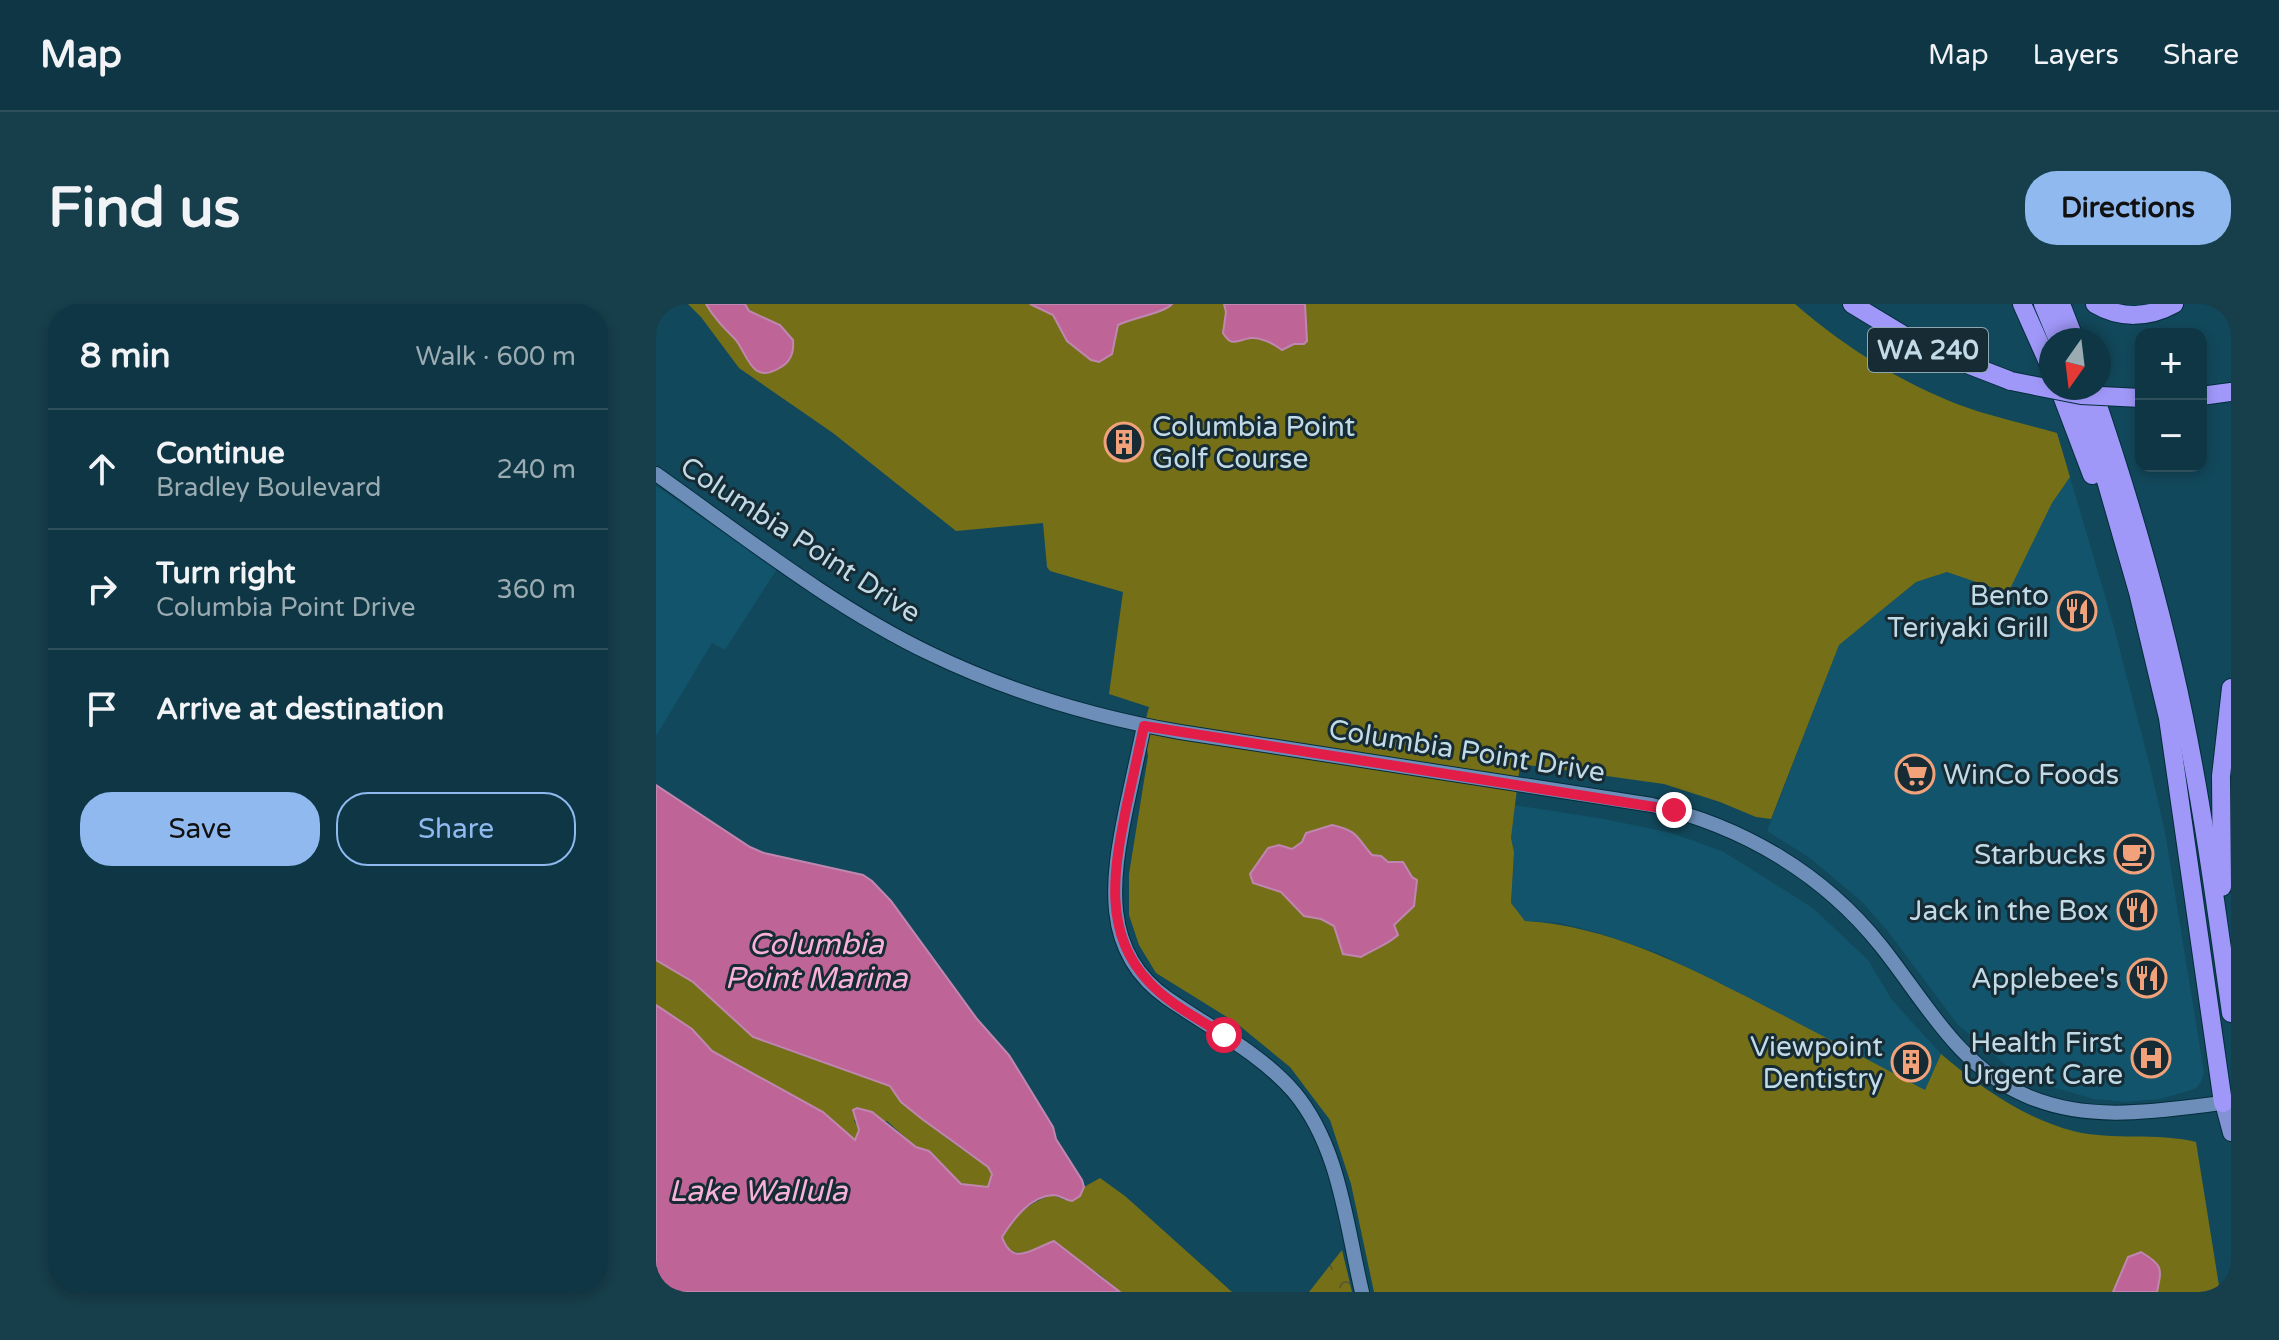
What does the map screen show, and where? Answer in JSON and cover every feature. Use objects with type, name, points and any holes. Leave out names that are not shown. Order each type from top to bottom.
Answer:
[{"type":"highway","name":"WA 240","points":[[1852,304],[1923,347],[2011,381],[2081,395],[2135,398]]},
{"type":"highway","points":[[2022,304],[2039,342]]},
{"type":"highway","points":[[2043,304],[2053,328]]},
{"type":"highway","points":[[2061,304],[2070,328]]},
{"type":"highway","points":[[2095,304],[2120,314],[2138,316],[2174,304]]},
{"type":"highway","points":[[2207,395],[2231,392]]},
{"type":"highway","points":[[2064,400],[2138,592]]},
{"type":"highway","points":[[2079,400],[2138,592],[2168,718],[2227,1102]]},
{"type":"highway","points":[[2096,400],[2137,526],[2173,666],[2195,776],[2231,1013]]},
{"type":"highway","points":[[2223,958],[2221,776],[2231,688]]},
{"type":"highway","points":[[2221,776],[2231,734]]},
{"type":"main road","points":[[2227,1102],[2231,1133]]},
{"type":"street","name":"Columbia Point Drive","points":[[656,474],[845,605],[932,655],[1033,696],[1144,726],[1652,805],[1699,818],[1772,852],[1813,879],[1866,927],[1931,1015],[1964,1053],[1996,1079],[2027,1096],[2059,1106],[2117,1113],[2227,1102]]},
{"type":"street","points":[[1144,726],[1114,878],[1114,909],[1126,949],[1136,967],[1164,996],[1252,1054],[1281,1079],[1303,1105],[1332,1162],[1362,1292]]},
{"type":"shaded area","points":[[2070,477],[2111,616],[2165,832],[2204,1072],[2195,1089],[2160,1099],[2126,1102],[2094,1099],[2034,1082],[2013,1071],[1958,1025],[1887,930],[1861,901],[1810,858],[1767,831],[1839,645],[1916,582],[1947,572],[2008,593],[2052,503]]},
{"type":"shaded area","points":[[656,486],[777,569],[725,650],[712,643],[656,736]]},
{"type":"shaded area","points":[[1515,805],[1672,833],[1724,852],[1813,908],[1868,960],[1892,1000],[1941,1054],[1925,1090],[1660,954],[1560,923],[1525,921],[1511,904],[1514,852],[1511,838]]},
{"type":"green space","name":"Columbia Point Golf Course","points":[[688,304],[1795,304],[1836,337],[1930,393],[1980,412],[2057,433],[2070,477],[2052,503],[2008,593],[1947,572],[1916,582],[1839,645],[1771,819],[1756,817],[1664,784],[1520,764],[1511,838],[1514,852],[1511,903],[1525,921],[1586,930],[1672,961],[1925,1090],[1941,1054],[2002,1100],[2055,1125],[2088,1134],[2166,1137],[2196,1142],[2220,1292],[1374,1292],[1351,1184],[1330,1120],[1290,1067],[1235,1022],[1156,973],[1139,945],[1129,915],[1129,874],[1148,756],[1144,726],[1149,707],[1109,694],[1123,592],[1050,571],[1043,523],[956,531],[833,433],[739,368]]},
{"type":"green space","points":[[656,960],[693,982],[742,1028],[767,1043],[890,1086],[936,1130],[988,1167],[992,1174],[988,1187],[961,1184],[930,1151],[916,1147],[887,1121],[854,1120],[859,1130],[855,1141],[823,1112],[712,1051],[692,1029],[656,1005]]},
{"type":"green space","points":[[1100,1178],[1125,1196],[1232,1292],[1120,1292],[1099,1274],[1047,1243],[1021,1253],[1010,1250],[1006,1245],[1002,1237],[1029,1206],[1052,1195],[1065,1200],[1080,1196],[1084,1187]]},
{"type":"green space","points":[[1342,1250],[1352,1292],[1309,1292]]},
{"type":"water","points":[[706,304],[745,304],[749,311],[780,325],[793,340],[790,359],[771,372],[756,370]]},
{"type":"water","points":[[1030,304],[1172,304],[1118,325],[1112,354],[1099,362],[1091,360],[1067,341],[1053,315]]},
{"type":"water","points":[[1224,304],[1305,304],[1307,341],[1282,350],[1259,339],[1232,342],[1223,333]]},
{"type":"water","points":[[656,785],[750,847],[764,853],[863,875],[891,901],[977,1019],[1009,1055],[1082,1180],[1084,1187],[1080,1196],[1072,1201],[1056,1195],[1045,1196],[1023,1210],[1002,1237],[1007,1246],[1018,1254],[1054,1241],[1120,1292],[656,1292],[656,1005],[692,1029],[712,1051],[823,1112],[855,1140],[859,1130],[853,1110],[857,1108],[872,1112],[916,1147],[929,1151],[961,1184],[988,1187],[992,1174],[988,1167],[901,1102],[890,1086],[753,1037],[693,982],[656,960]]},
{"type":"water","points":[[1332,825],[1352,832],[1372,855],[1381,856],[1388,862],[1403,862],[1417,880],[1414,906],[1394,925],[1398,935],[1361,957],[1343,954],[1334,926],[1321,919],[1304,916],[1281,892],[1253,883],[1250,874],[1268,848],[1279,845],[1292,849],[1302,842],[1306,833]]},
{"type":"water","points":[[2141,1252],[2159,1268],[2157,1292],[2113,1292],[2128,1257]]},
{"type":"place","name":"Columbia Point Golf Course","points":[[1124,442]]},
{"type":"place","name":"Bento Teriyaki Grill","points":[[2077,611]]},
{"type":"place","name":"WinCo Foods","points":[[1915,774]]},
{"type":"place","name":"Starbucks","points":[[2134,854]]},
{"type":"place","name":"Jack in the Box","points":[[2137,910]]},
{"type":"place","name":"Applebee's","points":[[2147,978]]},
{"type":"place","name":"Health First Urgent Care","points":[[2151,1058]]},
{"type":"place","name":"Viewpoint Dentistry","points":[[1911,1062]]},
{"type":"route","points":[[1224,1035],[1149,983],[1126,949],[1114,909],[1116,860],[1144,726],[1674,810]]},
{"type":"water label","name":"Columbia Point Marina","points":[[816,961]]},
{"type":"water label","name":"Lake Wallula","points":[[758,1191]]}]
